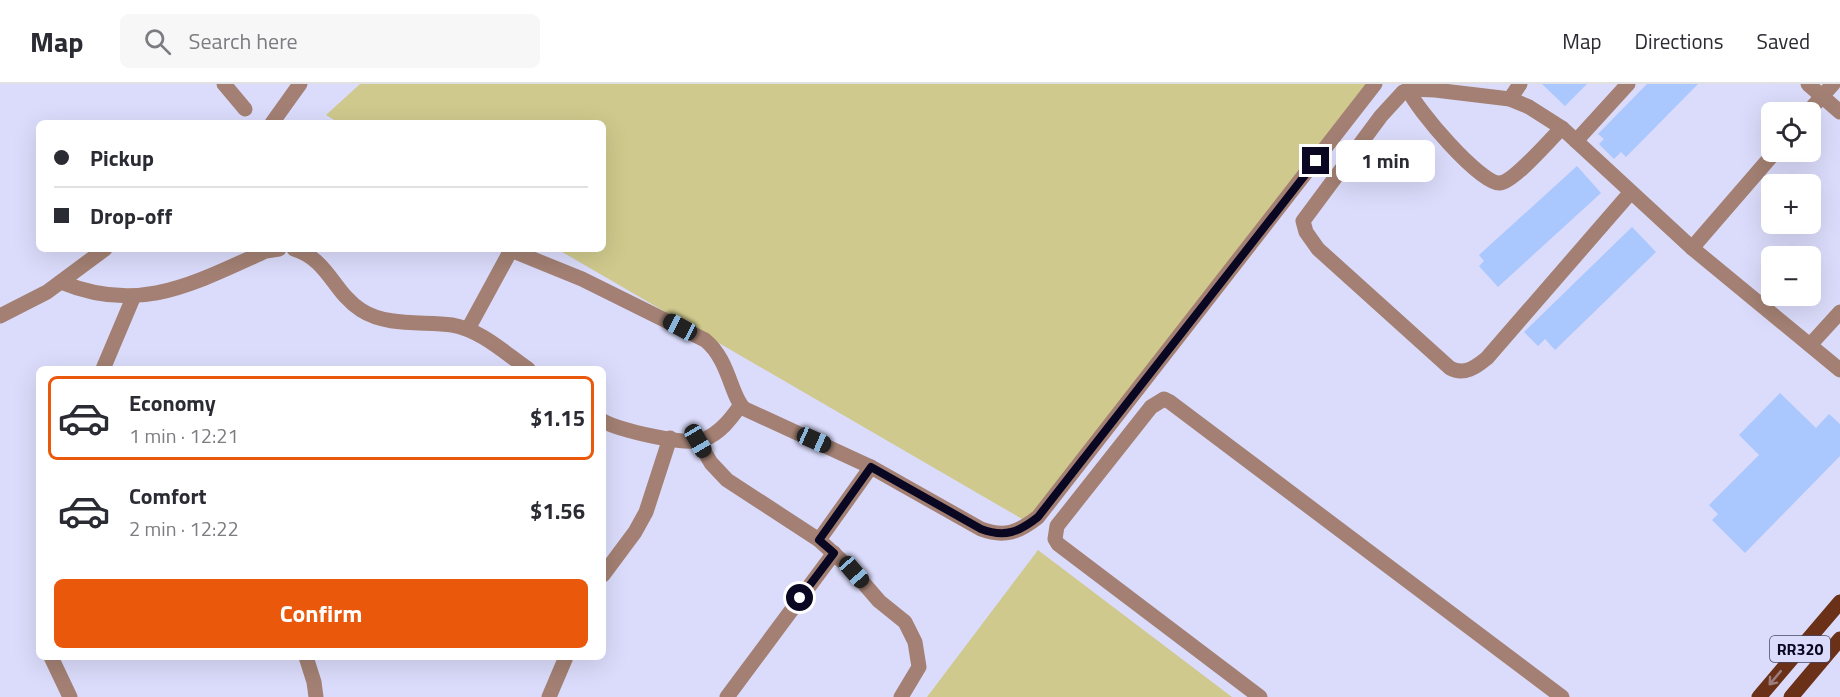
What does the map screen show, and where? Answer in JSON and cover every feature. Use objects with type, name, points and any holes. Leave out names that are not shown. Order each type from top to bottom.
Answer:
[{"type":"main road","name":"RR320","points":[[1759,697],[1840,602]]},
{"type":"main road","name":"RR320","points":[[1791,697],[1840,639]]},
{"type":"street","points":[[224,84],[245,109]]},
{"type":"street","points":[[281,120],[300,84]]},
{"type":"street","points":[[514,252],[582,279],[705,340],[720,355],[740,406],[871,467],[981,529],[996,535],[1022,530],[1038,517],[1089,453],[1375,84]]},
{"type":"street","points":[[1510,99],[1520,84]]},
{"type":"street","points":[[1576,141],[1628,84]]},
{"type":"street","points":[[1808,84],[1840,112]]},
{"type":"street","points":[[1817,102],[1835,84],[1840,87]]},
{"type":"street","points":[[1407,89],[1413,102],[1434,129],[1477,170],[1496,183],[1504,182],[1517,172],[1562,128]]},
{"type":"street","points":[[1631,192],[1487,358],[1474,368],[1456,371],[1317,249],[1304,226],[1304,217],[1388,107],[1407,89],[1510,99],[1529,107],[1562,128],[1692,248],[1840,370]]},
{"type":"street","points":[[1692,248],[1766,162]]},
{"type":"street","points":[[0,315],[61,282],[101,252]]},
{"type":"street","points":[[61,282],[87,293],[133,298],[182,286],[264,252]]},
{"type":"street","points":[[304,252],[326,268],[362,310],[375,316],[411,323],[452,325],[468,329],[524,366]]},
{"type":"street","points":[[468,329],[508,252]]},
{"type":"street","points":[[104,366],[133,298]]},
{"type":"street","points":[[1810,345],[1840,312]]},
{"type":"street","points":[[1260,697],[1058,544],[1055,538],[1057,526],[1150,407],[1164,399],[1562,697]]},
{"type":"street","points":[[606,422],[629,432],[698,441],[719,431],[740,406]]},
{"type":"street","points":[[606,571],[635,532],[646,512],[670,438]]},
{"type":"street","points":[[698,441],[711,464],[727,480],[819,540],[910,630],[918,653],[919,667],[901,697]]},
{"type":"street","points":[[819,540],[871,467]]},
{"type":"street","points":[[728,697],[834,553]]},
{"type":"street","points":[[52,660],[70,697]]},
{"type":"street","points":[[307,660],[316,697]]},
{"type":"street","points":[[549,697],[565,660]]},
{"type":"shaded area","points":[[360,84],[1372,84],[1029,523],[562,252],[606,252],[606,120],[334,120],[326,115]]},
{"type":"shaded area","points":[[1038,550],[1232,697],[927,697]]},
{"type":"building","points":[[1542,84],[1587,84],[1565,106]]},
{"type":"building","points":[[1647,84],[1698,84],[1626,157],[1621,152],[1614,159],[1599,144],[1604,139],[1598,134]]},
{"type":"building","points":[[1577,166],[1601,193],[1498,287],[1479,266],[1484,261],[1479,255]]},
{"type":"building","points":[[1632,227],[1656,252],[1555,350],[1545,339],[1538,346],[1524,332]]},
{"type":"building","points":[[1780,393],[1816,428],[1829,414],[1840,424],[1840,456],[1745,553],[1712,520],[1718,514],[1709,505],[1759,455],[1739,435]]},
{"type":"route","points":[[800,598],[834,553],[819,540],[871,467],[981,529],[996,535],[1022,530],[1038,517],[1316,161]]}]
